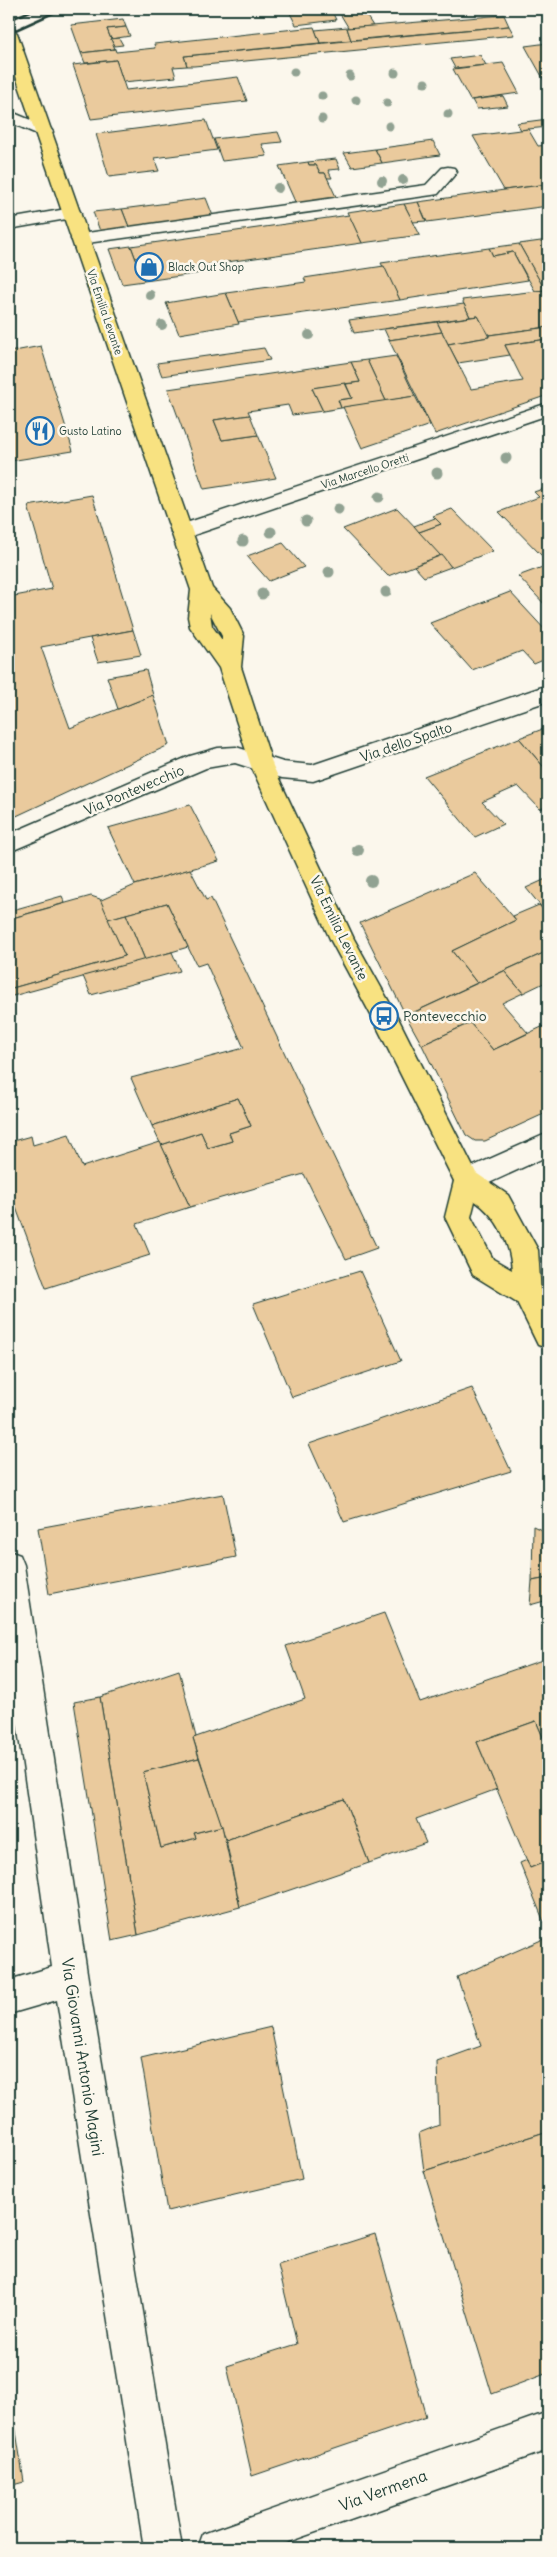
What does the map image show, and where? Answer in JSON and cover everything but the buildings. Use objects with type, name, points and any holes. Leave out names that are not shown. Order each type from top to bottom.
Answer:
[{"type":"main road","name":"Via Emilia Levante","points":[[9,33],[202,590],[199,617],[201,628],[230,667],[262,766],[342,939],[384,1016],[467,1181],[499,1203],[524,1250],[527,1294],[548,1336]]},
{"type":"main road","points":[[467,1181],[458,1217],[483,1267],[527,1294]]},
{"type":"street","points":[[9,116],[29,127],[44,132]]},
{"type":"street","points":[[80,239],[432,190],[448,172]]},
{"type":"street","points":[[9,224],[72,213]]},
{"type":"street","name":"Via Marcello Oretti","points":[[181,532],[548,409]]},
{"type":"street","name":"Via dello Spalto","points":[[262,766],[299,773],[328,770],[548,694]]},
{"type":"street","name":"Via Pontevecchio","points":[[9,844],[211,758],[236,756],[253,759],[262,766]]},
{"type":"street","points":[[467,1181],[548,1144]]},
{"type":"street","name":"Via Giovanni Antonio Magini","points":[[9,1565],[71,1979],[163,2548]]},
{"type":"street","points":[[9,1997],[71,1979]]},
{"type":"street","name":"Via Vermena","points":[[217,2548],[548,2431]]},
{"type":"railway","points":[[9,20],[35,9]]},
{"type":"railway","points":[[9,33],[62,9]]},
{"type":"place","name":"Black Out Shop","points":[[149,267]]},
{"type":"place","name":"Gusto Latino","points":[[40,431]]},
{"type":"place","name":"Pontevecchio","points":[[384,1016]]}]
